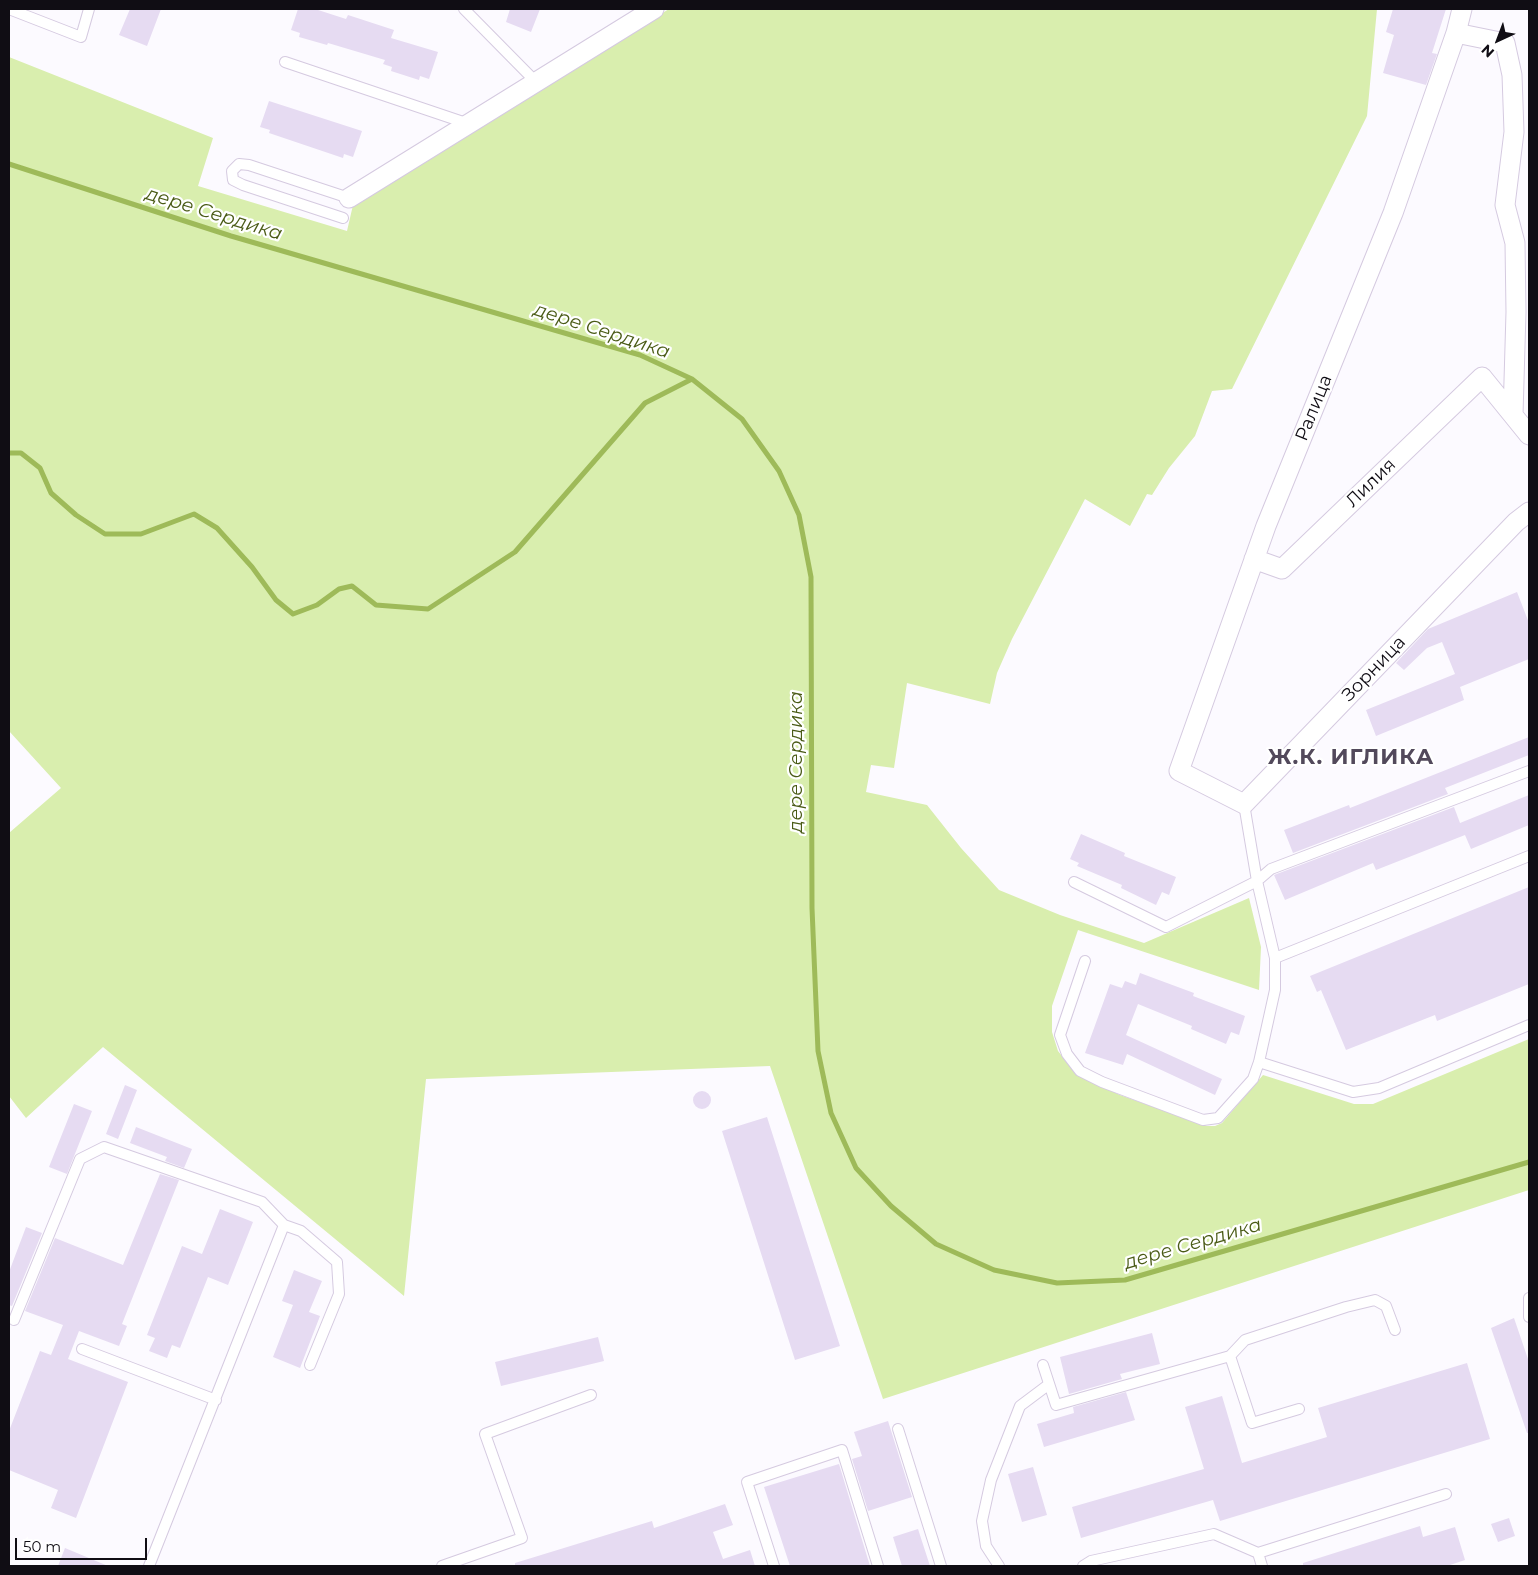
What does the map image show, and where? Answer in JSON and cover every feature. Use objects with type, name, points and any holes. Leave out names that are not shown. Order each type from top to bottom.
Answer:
[{"type":"street","points":[[349,198],[654,9]]},
{"type":"street","name":"Ралица","points":[[1244,804],[1179,771],[1254,559],[1393,212],[1456,33],[1462,9]]},
{"type":"street","points":[[1456,33],[1505,43],[1512,75],[1514,132],[1505,205],[1515,242],[1516,312],[1513,415],[1529,435]]},
{"type":"street","name":"Лилия","points":[[1254,559],[1282,568],[1482,377],[1513,415]]},
{"type":"street","name":"Зорница","points":[[1244,804],[1516,522],[1529,512]]},
{"type":"lane","points":[[9,9],[81,36],[90,9]]},
{"type":"lane","points":[[464,9],[536,82]]},
{"type":"lane","points":[[285,62],[469,124]]},
{"type":"lane","points":[[343,218],[242,185],[233,180],[232,172],[239,164],[249,165],[349,198]]},
{"type":"lane","points":[[1074,882],[1166,926],[1257,881],[1271,869],[1529,771]]},
{"type":"lane","points":[[1085,961],[1060,1035],[1067,1054],[1080,1071],[1102,1082],[1203,1120],[1218,1118],[1234,1103],[1253,1079],[1259,1062],[1275,990],[1275,958],[1257,881],[1244,804]]},
{"type":"lane","points":[[1275,958],[1529,856]]},
{"type":"lane","points":[[1259,1062],[1353,1092],[1379,1088],[1529,1025]]},
{"type":"lane","points":[[14,1320],[80,1159],[104,1147],[262,1202],[284,1225],[301,1231],[337,1262],[339,1294],[310,1365]]},
{"type":"lane","points":[[148,1566],[216,1400],[284,1225]]},
{"type":"lane","points":[[1529,1298],[1529,1317]]},
{"type":"lane","points":[[1043,1365],[1056,1405],[1230,1356],[1246,1340],[1346,1306],[1375,1300],[1386,1306],[1395,1330]]},
{"type":"lane","points":[[82,1349],[216,1400]]},
{"type":"lane","points":[[1230,1356],[1252,1423],[1299,1409]]},
{"type":"lane","points":[[999,1566],[986,1546],[982,1521],[991,1480],[1020,1406],[1048,1385]]},
{"type":"lane","points":[[442,1566],[522,1538],[485,1434],[591,1396]]},
{"type":"lane","points":[[898,1429],[942,1566]]},
{"type":"lane","points":[[774,1566],[747,1482],[842,1450],[878,1566]]},
{"type":"lane","points":[[1082,1566],[1091,1561],[1214,1534],[1258,1553],[1446,1494]]},
{"type":"lane","points":[[1258,1553],[1262,1566]]},
{"type":"green space","points":[[669,9],[1377,9],[1367,116],[1232,389],[1212,391],[1195,436],[1169,468],[1152,495],[1147,494],[1130,526],[1085,499],[1012,639],[997,673],[990,704],[907,683],[894,768],[871,765],[866,792],[927,805],[961,848],[999,890],[1060,915],[1144,943],[1249,898],[1261,947],[1259,990],[1078,930],[1052,1006],[1052,1032],[1058,1051],[1077,1075],[1120,1095],[1207,1126],[1215,1126],[1222,1123],[1263,1075],[1354,1104],[1373,1104],[1529,1039],[1529,1190],[883,1399],[770,1066],[426,1079],[404,1296],[103,1047],[26,1118],[9,1096],[9,833],[61,788],[9,731],[9,57],[213,138],[198,186],[347,231],[353,205]]},
{"type":"building","points":[[130,9],[161,9],[147,46],[119,35]]},
{"type":"building","points":[[298,9],[315,9],[346,19],[348,15],[394,30],[391,38],[438,52],[429,79],[420,76],[419,80],[391,71],[392,67],[383,64],[385,60],[328,43],[327,45],[299,37],[300,33],[291,30]]},
{"type":"building","points":[[510,9],[540,9],[531,32],[506,22]]},
{"type":"building","points":[[1393,9],[1446,9],[1432,53],[1437,54],[1426,85],[1383,73],[1394,35],[1386,32]]},
{"type":"building","points":[[269,101],[362,131],[353,157],[344,154],[343,158],[269,133],[270,130],[260,127]]},
{"type":"building","points":[[1517,592],[1529,623],[1529,659],[1460,687],[1464,700],[1376,736],[1366,710],[1455,674],[1442,642],[1427,648],[1404,670],[1396,663],[1428,629]]},
{"type":"building","points":[[1529,737],[1529,755],[1445,788],[1448,794],[1293,853],[1284,830],[1349,805],[1350,808]]},
{"type":"building","points":[[1529,795],[1529,825],[1471,849],[1465,835],[1376,870],[1373,863],[1285,900],[1274,875],[1454,807],[1460,823]]},
{"type":"building","points":[[1081,834],[1125,853],[1124,856],[1176,877],[1169,895],[1162,892],[1156,905],[1121,888],[1122,885],[1077,866],[1079,863],[1070,859]]},
{"type":"building","points":[[1529,887],[1529,984],[1437,1021],[1435,1015],[1346,1050],[1321,990],[1317,992],[1310,976]]},
{"type":"building","points":[[1140,973],[1194,993],[1193,996],[1245,1016],[1239,1035],[1231,1032],[1226,1044],[1191,1029],[1192,1026],[1138,1004],[1126,1035],[1222,1079],[1215,1095],[1127,1054],[1123,1065],[1085,1053],[1110,984],[1122,988],[1125,981],[1136,985]]},
{"type":"building","points":[[125,1085],[137,1090],[118,1139],[106,1134]]},
{"type":"building","points":[[702,1091],[708,1094],[711,1100],[708,1106],[702,1109],[696,1106],[693,1100],[696,1094]]},
{"type":"building","points":[[74,1104],[92,1111],[67,1174],[49,1167]]},
{"type":"building","points":[[767,1117],[840,1346],[795,1360],[722,1131]]},
{"type":"building","points":[[136,1127],[192,1149],[184,1168],[165,1161],[167,1157],[130,1143]]},
{"type":"building","points":[[160,1174],[179,1180],[122,1324],[127,1326],[119,1346],[79,1331],[68,1359],[128,1382],[76,1518],[51,1508],[58,1490],[9,1470],[9,1431],[40,1351],[51,1355],[63,1325],[25,1311],[55,1238],[123,1265]]},
{"type":"building","points":[[220,1209],[253,1222],[228,1285],[208,1277],[180,1348],[172,1345],[167,1358],[149,1351],[155,1338],[147,1335],[182,1246],[202,1254]]},
{"type":"building","points":[[26,1227],[42,1233],[12,1306],[9,1305],[9,1272]]},
{"type":"building","points":[[294,1270],[322,1281],[309,1312],[320,1316],[300,1368],[273,1357],[293,1305],[282,1301]]},
{"type":"building","points":[[1514,1318],[1529,1362],[1529,1433],[1527,1433],[1491,1328]]},
{"type":"building","points":[[1152,1333],[1160,1364],[1120,1374],[1122,1379],[1069,1394],[1060,1357]]},
{"type":"building","points":[[598,1337],[604,1361],[501,1386],[495,1362]]},
{"type":"building","points":[[1467,1363],[1490,1439],[1220,1521],[1213,1500],[1081,1538],[1072,1507],[1204,1469],[1185,1407],[1222,1396],[1242,1463],[1327,1437],[1318,1408]]},
{"type":"building","points":[[1126,1392],[1135,1420],[1044,1447],[1037,1424],[1074,1413],[1073,1407]]},
{"type":"building","points":[[888,1421],[912,1497],[868,1511],[852,1459],[862,1456],[854,1432]]},
{"type":"building","points":[[839,1464],[870,1566],[790,1566],[764,1487]]},
{"type":"building","points":[[1033,1467],[1047,1515],[1022,1522],[1008,1474]]},
{"type":"building","points":[[725,1504],[733,1525],[713,1532],[723,1559],[750,1550],[755,1566],[515,1566],[515,1563],[652,1521],[654,1528]]},
{"type":"building","points":[[1509,1518],[1515,1536],[1498,1542],[1491,1524]]},
{"type":"building","points":[[1420,1526],[1423,1537],[1455,1527],[1465,1560],[1447,1566],[1303,1566],[1303,1563]]},
{"type":"building","points":[[918,1529],[930,1566],[902,1566],[893,1537]]},
{"type":"building","points":[[65,1548],[108,1566],[58,1566]]},
{"type":"waterway","name":"дере Сердика","points":[[9,164],[231,236],[640,355],[692,379],[742,419],[779,471],[799,515],[811,577],[812,908],[818,1051],[831,1113],[856,1168],[891,1206],[936,1244],[994,1270],[1057,1283],[1125,1280],[1529,1162]]},
{"type":"waterway","points":[[9,453],[21,453],[40,468],[51,493],[76,515],[105,534],[141,534],[194,514],[217,528],[252,567],[276,600],[293,614],[317,605],[339,589],[352,586],[376,605],[428,609],[515,552],[645,403],[692,379]]},
{"type":"district","name":"Ж.К. ИГЛИКА","points":[[1351,758]]}]
